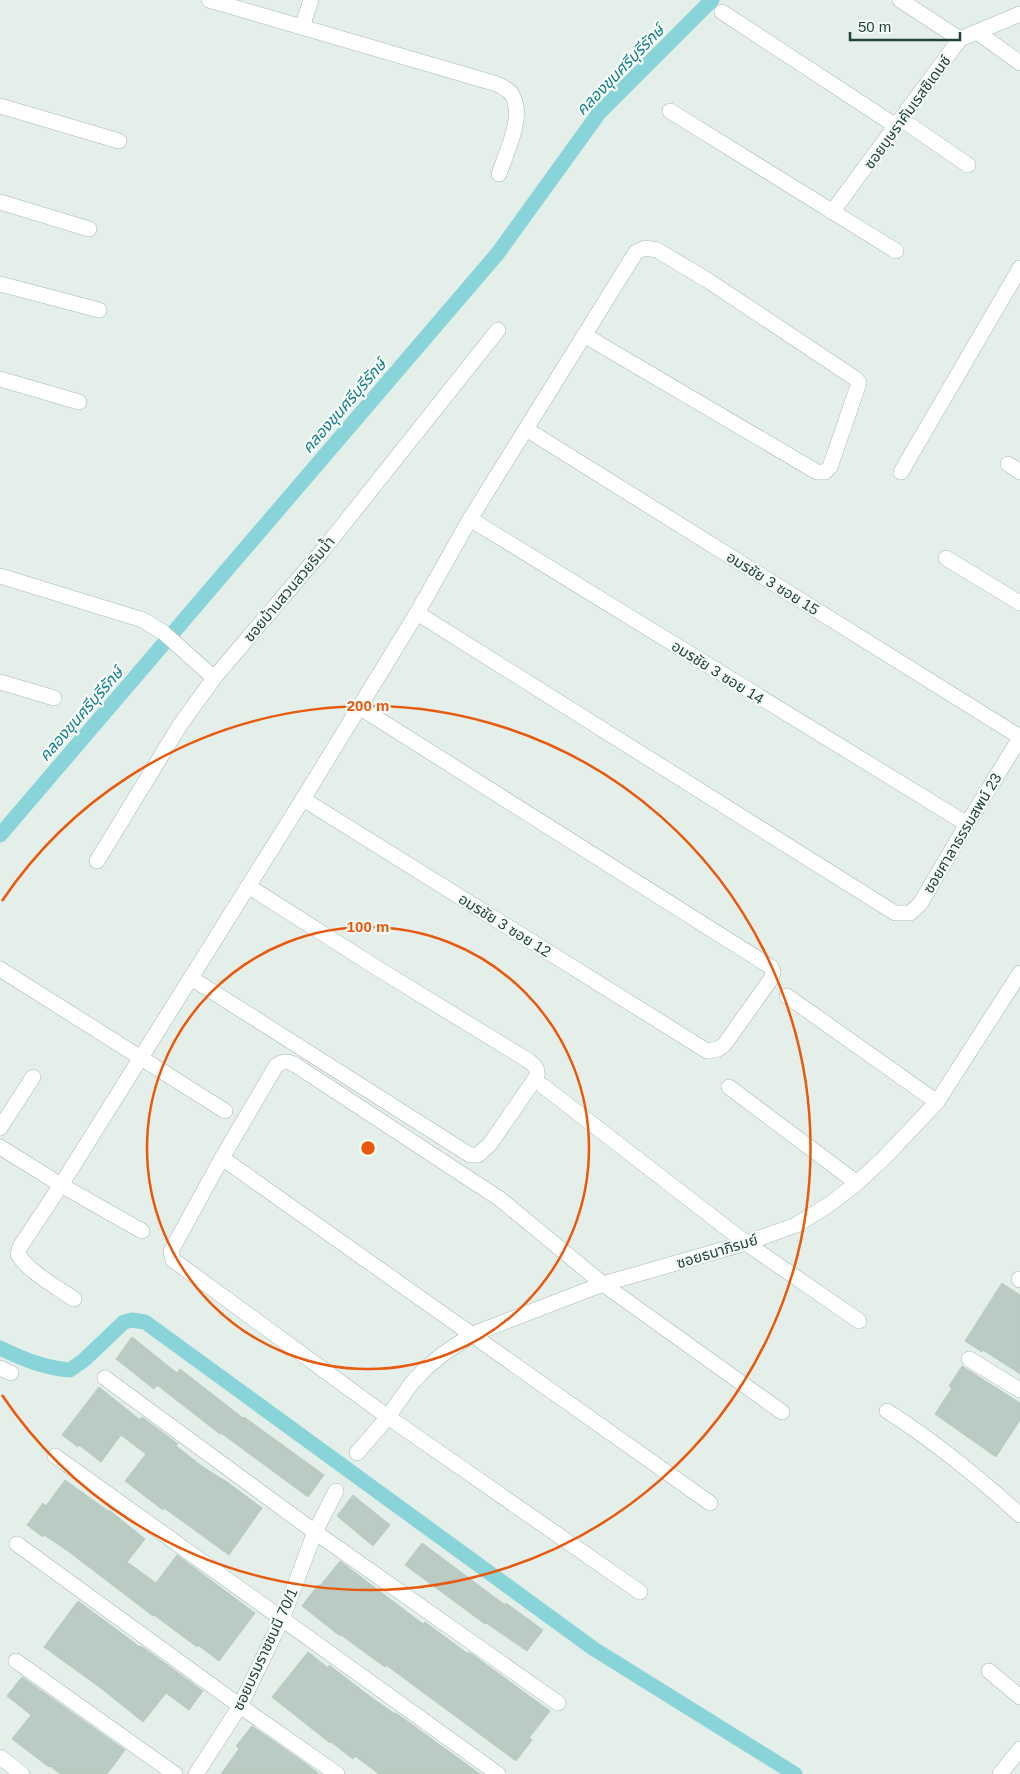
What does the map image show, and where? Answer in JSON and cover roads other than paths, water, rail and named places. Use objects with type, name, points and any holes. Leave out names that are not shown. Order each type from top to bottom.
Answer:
[{"type":"street","points":[[209,0],[496,84],[509,91],[517,109],[517,122],[499,174]]},
{"type":"street","points":[[302,27],[311,0]]},
{"type":"street","points":[[900,0],[960,39],[1020,14]]},
{"type":"street","points":[[722,12],[968,165]]},
{"type":"street","points":[[977,32],[1020,64]]},
{"type":"street","name":"ซอยบุษราคัมเรสซิเดนซ์","points":[[832,212],[960,39]]},
{"type":"street","points":[[0,106],[119,141]]},
{"type":"street","points":[[670,111],[896,251]]},
{"type":"street","points":[[0,202],[89,229]]},
{"type":"street","points":[[74,1299],[29,1267],[18,1254],[20,1247],[192,978],[303,799],[416,613],[470,519],[584,335],[636,252],[644,248],[657,250],[707,280],[856,379],[859,383],[830,467],[825,472],[817,472],[584,335]]},
{"type":"street","points":[[901,472],[1020,268]]},
{"type":"street","points":[[0,284],[99,310]]},
{"type":"street","name":"ซอยบ้านสวนสวยริมน้ำ","points":[[97,860],[180,725],[214,678],[324,550],[498,330]]},
{"type":"street","points":[[0,380],[79,402]]},
{"type":"street","name":"อมรชัย 3 ซอย 15","points":[[526,429],[1020,738]]},
{"type":"street","name":"อมรชัย 3 ซอย 14","points":[[470,519],[967,824]]},
{"type":"street","points":[[946,558],[1020,603]]},
{"type":"street","points":[[0,576],[142,620],[164,633],[214,678]]},
{"type":"street","name":"ซอยศาลาธรรมสพน์ 23","points":[[416,613],[895,913],[910,913],[920,904],[1020,738]]},
{"type":"street","points":[[0,682],[54,698]]},
{"type":"street","name":"อมรชัย 3 ซอย 12","points":[[303,799],[707,1051],[718,1049],[724,1045],[771,979],[773,972],[771,967],[359,707]]},
{"type":"street","points":[[192,978],[470,1155],[478,1155],[490,1144],[537,1076],[538,1070],[536,1066],[529,1061],[248,886]]},
{"type":"street","points":[[0,969],[225,1111]]},
{"type":"street","name":"ซอยธนาภิรมย์","points":[[357,1453],[388,1416],[411,1384],[426,1368],[473,1334],[604,1284],[746,1243],[796,1225],[830,1204],[886,1157],[937,1102],[1020,972]]},
{"type":"street","points":[[787,996],[937,1102]]},
{"type":"street","points":[[640,1592],[388,1416],[173,1260],[171,1251],[222,1158],[276,1066],[281,1062],[291,1063],[500,1200],[604,1284],[782,1412]]},
{"type":"street","points":[[0,1128],[33,1077]]},
{"type":"street","points":[[543,1086],[746,1243],[859,1321]]},
{"type":"street","points":[[729,1087],[857,1183]]},
{"type":"street","points":[[0,1148],[142,1231]]},
{"type":"street","points":[[222,1158],[710,1503]]},
{"type":"street","points":[[969,1359],[1020,1390]]},
{"type":"street","points":[[105,1378],[315,1532],[558,1703]]},
{"type":"street","points":[[887,1411],[917,1430],[967,1468],[1020,1515]]},
{"type":"street","points":[[55,1456],[498,1774]]},
{"type":"street","name":"ซอยบรมราชชนนี 70/1","points":[[196,1774],[240,1706],[282,1619],[315,1532],[336,1491]]},
{"type":"street","points":[[17,1544],[337,1774]]},
{"type":"street","points":[[16,1661],[175,1774]]},
{"type":"street","points":[[989,1672],[1020,1697]]},
{"type":"street","points":[[1000,1774],[1019,1753]]},
{"type":"street","points":[[0,1757],[22,1774]]},
{"type":"waterway","name":"คลองขุนศรีบุรีรักษ์","points":[[0,835],[498,253],[599,113],[712,0]]},
{"type":"waterway","points":[[0,1348],[34,1362],[70,1370],[84,1360],[124,1322],[132,1320],[145,1322],[594,1649],[795,1774]]}]
